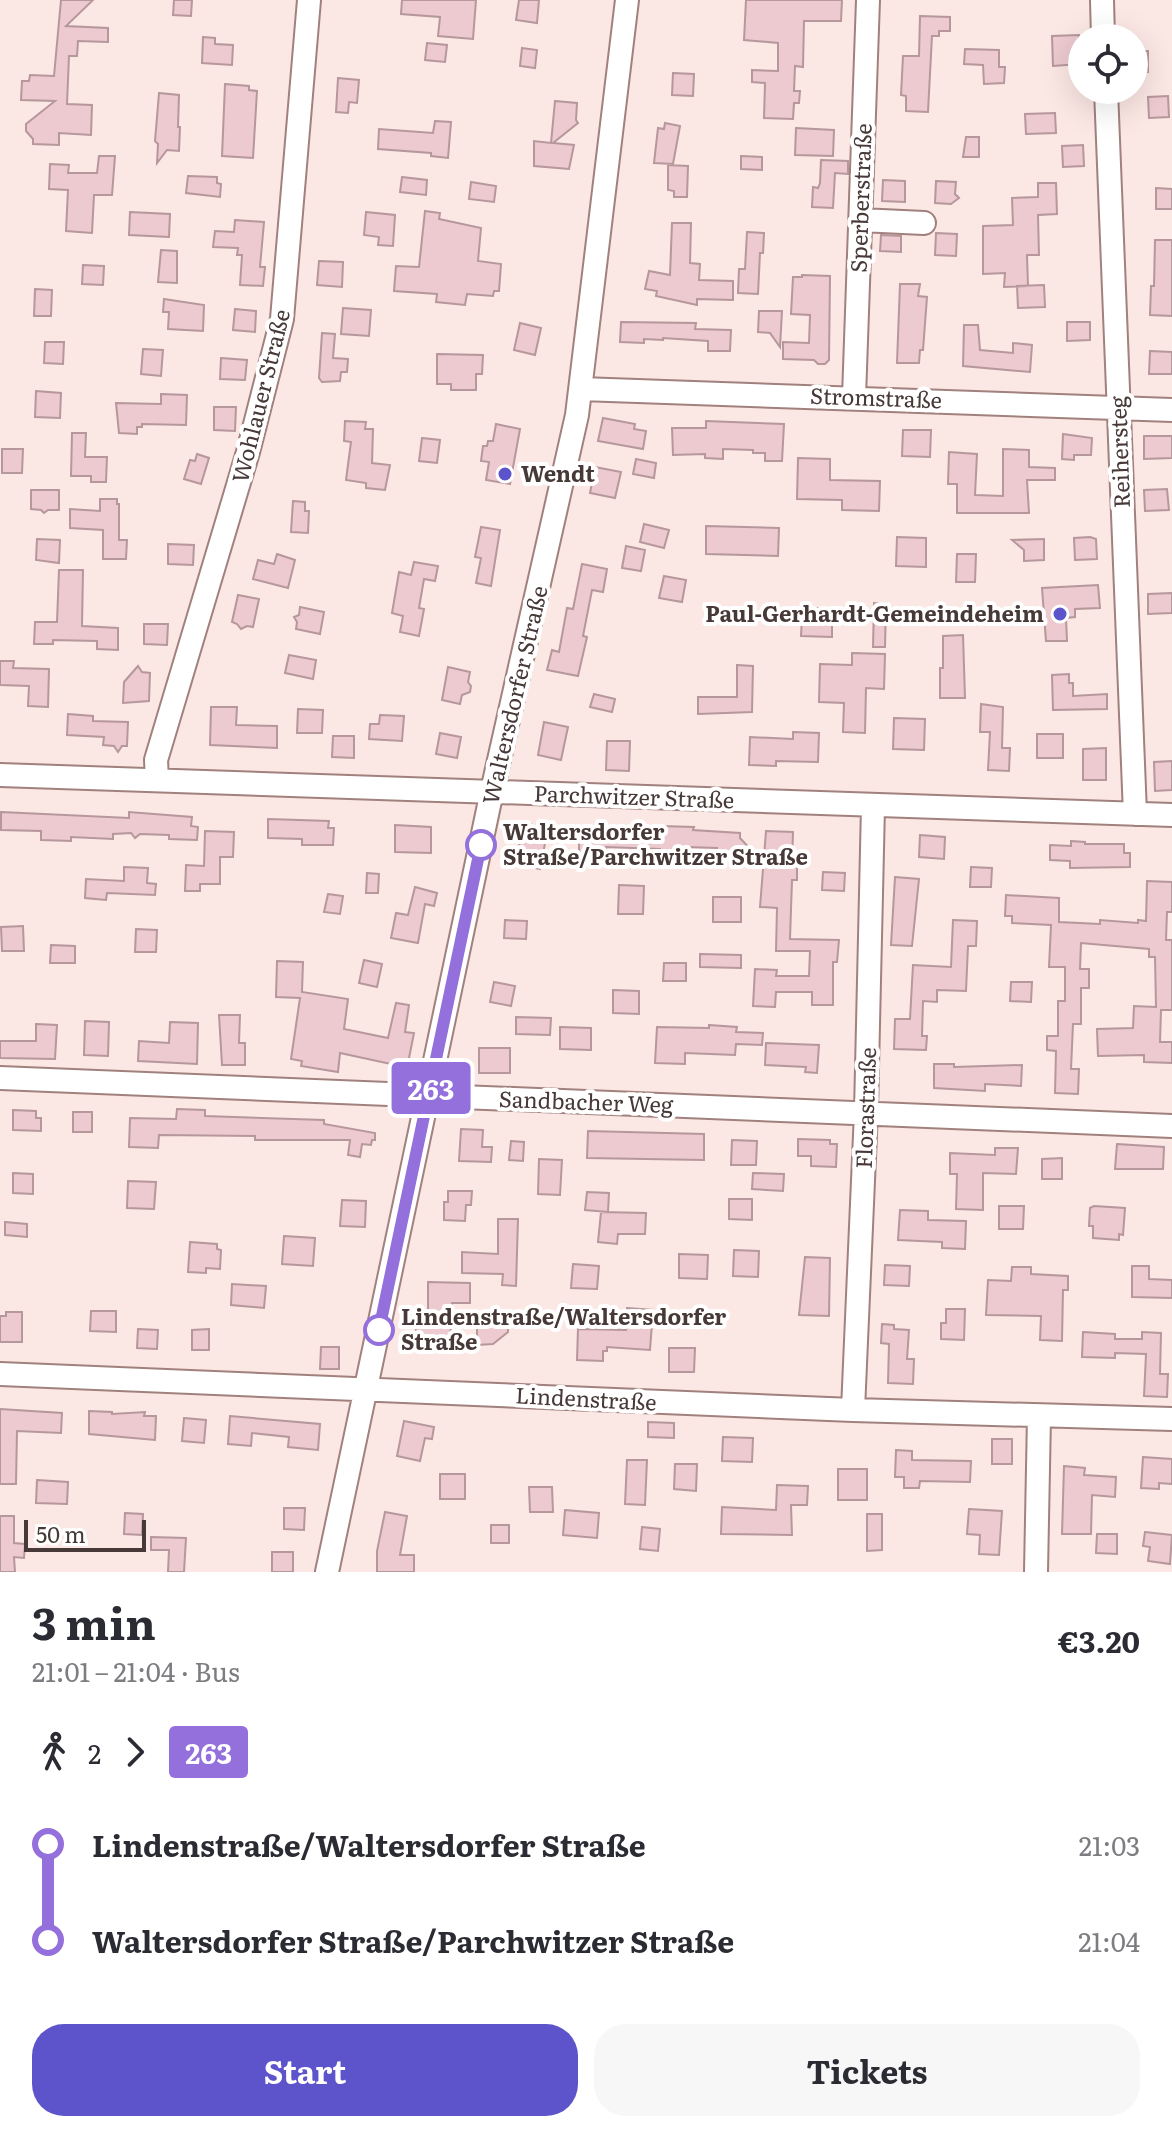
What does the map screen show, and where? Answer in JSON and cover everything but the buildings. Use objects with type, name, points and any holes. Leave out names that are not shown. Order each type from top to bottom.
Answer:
[{"type":"street","name":"Wohlauer Straße","points":[[157,780],[156,760],[248,452],[282,319],[309,0]]},
{"type":"street","name":"Waltersdorfer Straße","points":[[327,1572],[492,791],[562,488],[581,389],[627,0]]},
{"type":"street","name":"Sperberstraße","points":[[854,397],[868,0]]},
{"type":"street","points":[[1102,0],[1103,24]]},
{"type":"street","name":"Reihersteg","points":[[1107,104],[1135,814]]},
{"type":"street","points":[[860,220],[924,223]]},
{"type":"street","name":"Stromstraße","points":[[581,389],[1172,410]]},
{"type":"street","name":"Parchwitzer Straße","points":[[0,775],[1172,815]]},
{"type":"street","name":"Florastraße","points":[[853,1410],[866,1112],[873,806]]},
{"type":"street","name":"Sandbacher Weg","points":[[0,1078],[1172,1126]]},
{"type":"street","name":"Lindenstraße","points":[[0,1374],[853,1410],[1172,1419]]},
{"type":"street","points":[[1036,1572],[1039,1416]]},
{"type":"bus line","name":"263","points":[[379,1330],[481,845]]},
{"type":"place","name":"Wendt","points":[[505,474]]},
{"type":"place","name":"Paul-Gerhardt-Gemeindeheim","points":[[1060,614]]},
{"type":"place","name":"Waltersdorfer Straße/Parchwitzer Straße","points":[[481,845]]},
{"type":"place","name":"Lindenstraße/Waltersdorfer Straße","points":[[379,1330]]}]
